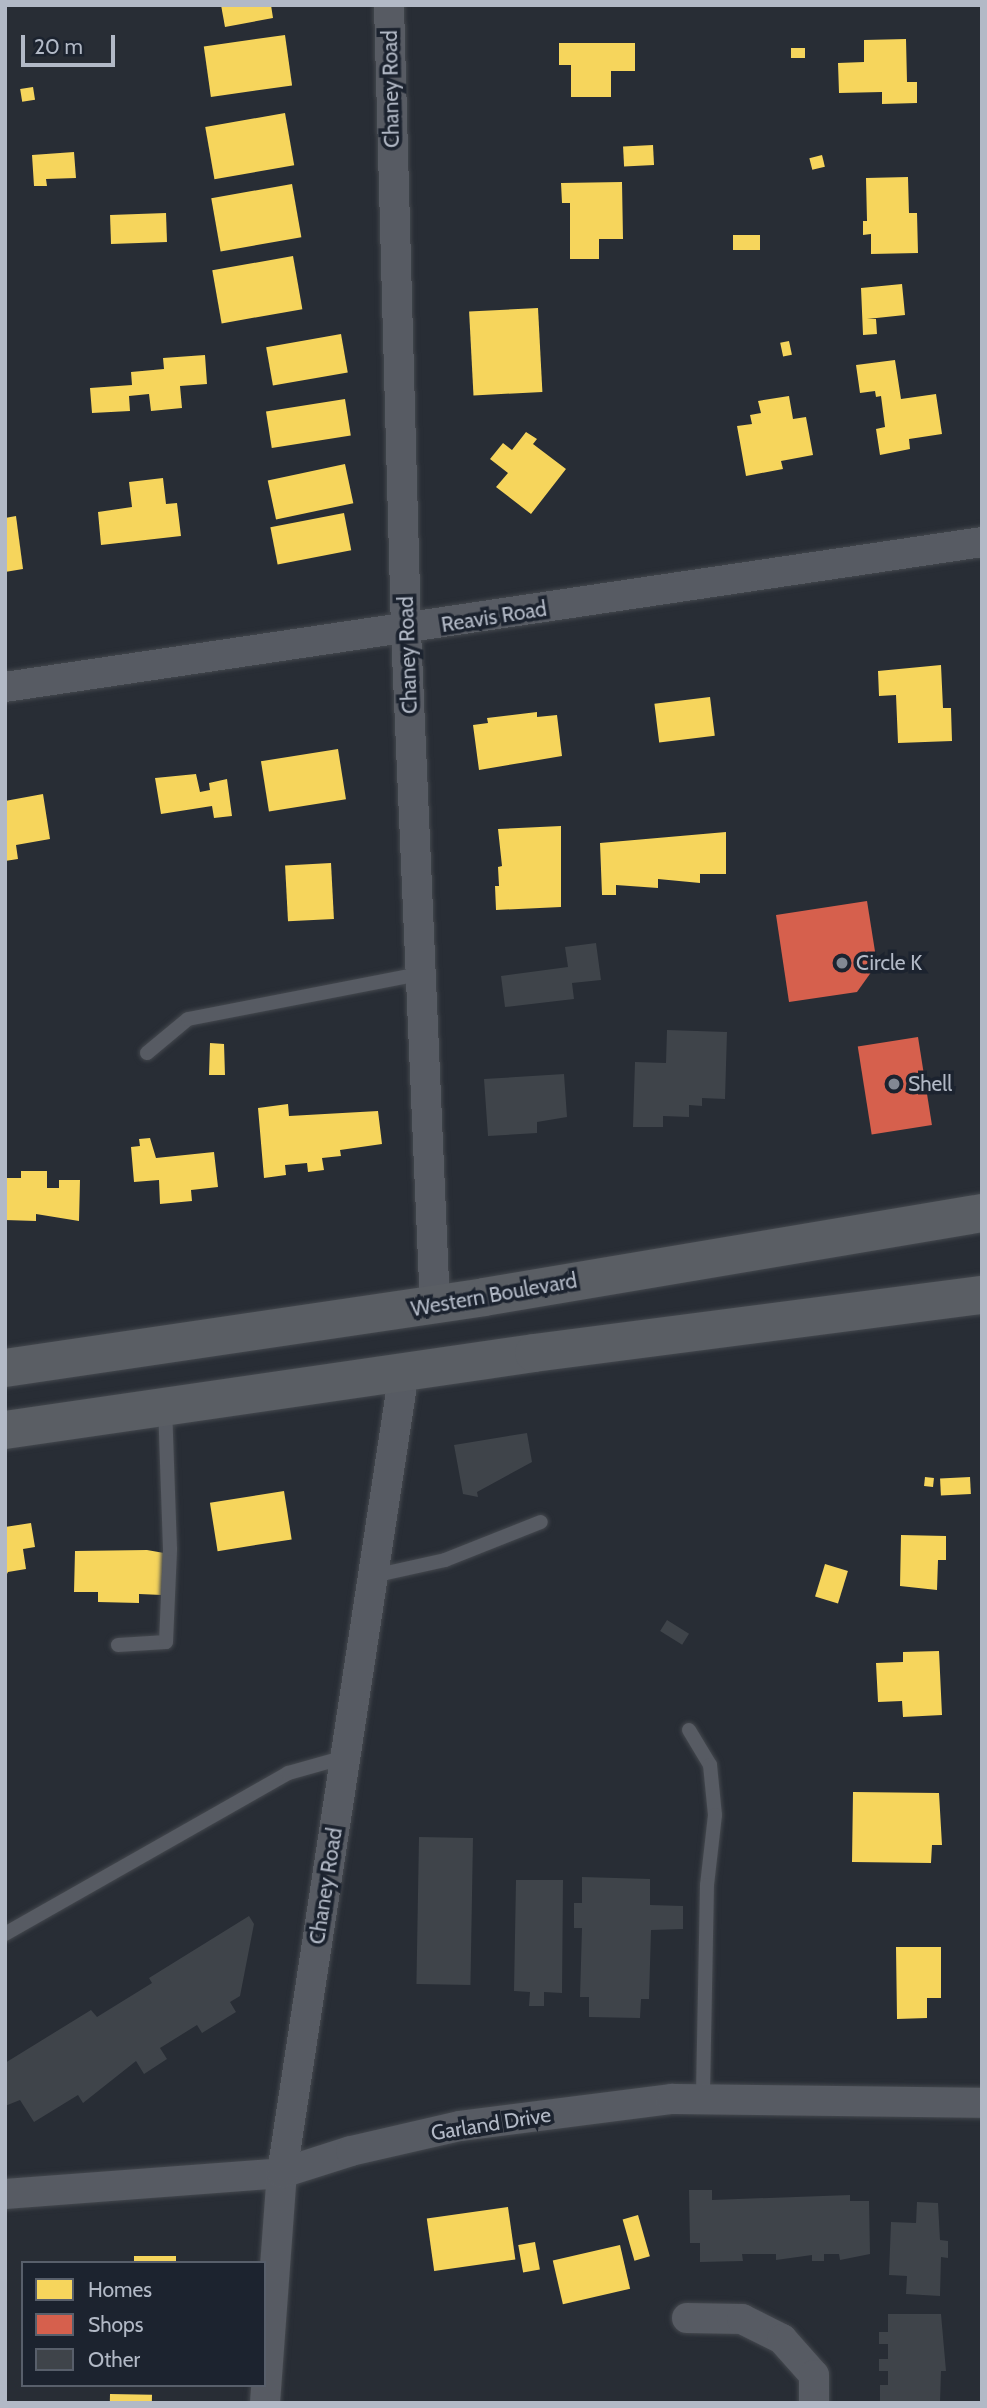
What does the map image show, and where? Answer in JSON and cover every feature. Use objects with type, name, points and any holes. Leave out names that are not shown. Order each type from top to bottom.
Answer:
[{"type":"main road","name":"Western Boulevard","points":[[5,1368],[435,1305],[982,1213]]},
{"type":"main road","points":[[5,1430],[404,1372],[982,1295]]},
{"type":"street","name":"Chaney Road","points":[[389,5],[406,631],[435,1305]]},
{"type":"street","name":"Reavis Road","points":[[5,687],[406,631],[982,542]]},
{"type":"street","name":"Chaney Road","points":[[265,2403],[282,2173],[404,1372]]},
{"type":"street","name":"Garland Drive","points":[[5,2194],[282,2173],[351,2151],[460,2126],[703,2099],[982,2103]]},
{"type":"street","points":[[687,2318],[742,2319],[782,2339],[814,2375],[814,2403]]},
{"type":"lane","points":[[147,1053],[188,1019],[419,974]]},
{"type":"lane","points":[[118,1645],[166,1642],[170,1549],[165,1406]]},
{"type":"lane","points":[[373,1576],[444,1560],[541,1522]]},
{"type":"lane","points":[[689,1730],[710,1765],[715,1815],[707,1885],[703,2099]]},
{"type":"lane","points":[[5,1934],[288,1773],[345,1757]]},
{"type":"building: Homes","points":[[221,5],[271,5],[273,18],[225,27]]},
{"type":"building: Homes","points":[[285,35],[292,86],[211,97],[204,46]]},
{"type":"building: Homes","points":[[906,39],[907,82],[917,82],[917,103],[882,104],[882,92],[839,93],[838,63],[864,62],[864,40]]},
{"type":"building: Homes","points":[[559,43],[635,43],[635,71],[611,71],[611,97],[571,97],[571,65],[559,65]]},
{"type":"building: Homes","points":[[791,48],[805,48],[805,58],[791,58]]},
{"type":"building: Homes","points":[[33,87],[35,100],[22,102],[20,89]]},
{"type":"building: Homes","points":[[285,113],[294,165],[214,179],[205,127]]},
{"type":"building: Homes","points":[[653,145],[654,165],[624,167],[623,147]]},
{"type":"building: Homes","points":[[74,152],[76,178],[46,179],[47,186],[34,186],[32,155]]},
{"type":"building: Homes","points":[[822,155],[825,167],[812,170],[809,158]]},
{"type":"building: Homes","points":[[908,177],[909,213],[917,213],[918,253],[871,254],[871,234],[863,235],[863,221],[867,221],[866,178]]},
{"type":"building: Homes","points":[[622,182],[623,239],[599,239],[599,259],[570,259],[570,203],[562,203],[561,183]]},
{"type":"building: Homes","points":[[292,184],[301,237],[221,251],[211,198]]},
{"type":"building: Homes","points":[[166,213],[167,242],[111,244],[110,215]]},
{"type":"building: Homes","points":[[733,235],[760,235],[760,250],[733,250]]},
{"type":"building: Homes","points":[[293,256],[302,309],[222,323],[212,270]]},
{"type":"building: Homes","points":[[902,284],[905,315],[867,319],[876,319],[877,334],[863,335],[861,288]]},
{"type":"building: Homes","points":[[538,308],[542,392],[473,395],[469,312]]},
{"type":"building: Homes","points":[[341,334],[348,372],[273,386],[266,347]]},
{"type":"building: Homes","points":[[789,341],[792,355],[783,357],[780,343]]},
{"type":"building: Homes","points":[[205,355],[207,384],[180,386],[182,408],[151,411],[149,394],[129,396],[130,411],[92,413],[90,388],[132,385],[131,372],[164,369],[163,358]]},
{"type":"building: Homes","points":[[895,360],[901,399],[936,394],[942,434],[909,439],[910,449],[880,455],[876,429],[885,427],[881,396],[876,397],[875,391],[860,393],[856,365]]},
{"type":"building: Homes","points":[[789,396],[793,419],[806,417],[813,455],[781,461],[783,469],[746,476],[737,426],[752,424],[750,415],[761,413],[758,401]]},
{"type":"building: Homes","points":[[345,399],[351,436],[272,448],[266,412]]},
{"type":"building: Homes","points":[[526,432],[537,439],[533,444],[566,469],[531,514],[496,487],[508,473],[490,459],[503,443],[512,450]]},
{"type":"building: Homes","points":[[345,464],[353,503],[276,520],[268,480]]},
{"type":"building: Homes","points":[[163,478],[166,504],[177,503],[181,536],[101,545],[98,512],[132,507],[129,482]]},
{"type":"building: Homes","points":[[344,513],[351,550],[278,565],[270,527]]},
{"type":"building: Homes","points":[[16,516],[23,569],[5,572],[5,518]]},
{"type":"building: Homes","points":[[941,665],[943,708],[951,708],[952,741],[898,743],[896,695],[879,696],[878,671]]},
{"type":"building: Homes","points":[[710,697],[715,736],[659,743],[654,704]]},
{"type":"building: Homes","points":[[537,712],[537,717],[557,715],[562,756],[479,770],[473,725],[488,723],[487,718]]},
{"type":"building: Homes","points":[[338,749],[346,799],[269,812],[261,761]]},
{"type":"building: Homes","points":[[196,774],[200,792],[210,790],[209,783],[227,779],[232,816],[214,818],[212,806],[161,814],[155,778]]},
{"type":"building: Homes","points":[[43,794],[50,839],[16,845],[18,859],[5,861],[5,801]]},
{"type":"building: Homes","points":[[561,826],[561,907],[496,910],[495,886],[499,886],[498,867],[502,866],[498,829]]},
{"type":"building: Homes","points":[[726,832],[726,874],[700,874],[700,883],[658,879],[658,888],[616,885],[616,895],[602,895],[600,843]]},
{"type":"building: Homes","points":[[331,863],[334,919],[288,921],[285,865]]},
{"type":"building: Homes","points":[[210,1043],[224,1044],[225,1075],[209,1075]]},
{"type":"building: Homes","points":[[288,1104],[289,1116],[378,1111],[382,1144],[340,1150],[341,1156],[322,1158],[324,1170],[308,1172],[307,1163],[285,1165],[286,1175],[264,1178],[258,1108]]},
{"type":"building: Homes","points":[[150,1138],[156,1158],[214,1152],[218,1187],[191,1190],[192,1201],[160,1204],[159,1180],[134,1182],[131,1147],[140,1146],[139,1139]]},
{"type":"building: Homes","points":[[21,1171],[47,1171],[47,1188],[59,1188],[59,1180],[80,1180],[79,1221],[36,1214],[36,1221],[5,1220],[5,1178],[21,1178]]},
{"type":"building: Homes","points":[[925,1477],[934,1478],[933,1487],[924,1486]]},
{"type":"building: Homes","points":[[970,1477],[971,1494],[941,1496],[940,1479]]},
{"type":"building: Homes","points":[[284,1491],[292,1539],[218,1551],[210,1503]]},
{"type":"building: Homes","points":[[31,1523],[35,1547],[23,1549],[26,1569],[8,1572],[5,1578],[5,1527]]},
{"type":"building: Homes","points":[[901,1535],[946,1536],[946,1560],[938,1560],[937,1590],[900,1586]]},
{"type":"building: Homes","points":[[147,1550],[164,1553],[162,1595],[139,1594],[139,1603],[98,1602],[98,1592],[74,1592],[75,1551]]},
{"type":"building: Homes","points":[[825,1564],[848,1571],[838,1604],[815,1597]]},
{"type":"building: Homes","points":[[939,1651],[942,1715],[903,1717],[902,1701],[878,1702],[876,1663],[903,1662],[903,1652]]},
{"type":"building: Homes","points":[[853,1792],[939,1793],[942,1845],[932,1845],[931,1863],[852,1862]]},
{"type":"building: Homes","points":[[896,1947],[941,1947],[941,1998],[927,1998],[927,2018],[897,2019]]},
{"type":"building: Homes","points":[[508,2207],[515,2259],[434,2271],[427,2218]]},
{"type":"building: Homes","points":[[638,2215],[650,2256],[634,2261],[623,2219]]},
{"type":"building: Homes","points":[[535,2242],[540,2270],[523,2273],[518,2245]]},
{"type":"building: Homes","points":[[620,2245],[630,2289],[563,2304],[553,2261]]},
{"type":"building: Homes","points":[[134,2256],[176,2256],[176,2261],[134,2261]]},
{"type":"building: Homes","points":[[110,2394],[152,2395],[152,2403],[110,2403]]},
{"type":"building: Shops","points":[[867,901],[877,964],[857,992],[789,1002],[776,915]]},
{"type":"building: Shops","points":[[918,1037],[932,1125],[872,1134],[858,1047]]},
{"type":"building: Other","points":[[596,943],[601,980],[572,983],[574,999],[505,1007],[501,976],[568,967],[565,947]]},
{"type":"building: Other","points":[[667,1030],[727,1032],[725,1099],[702,1098],[702,1106],[689,1105],[689,1117],[663,1116],[663,1127],[633,1127],[635,1062],[666,1063]]},
{"type":"building: Other","points":[[564,1074],[567,1117],[537,1122],[537,1133],[488,1136],[484,1079]]},
{"type":"building: Other","points":[[527,1433],[532,1462],[477,1492],[478,1497],[463,1494],[454,1445]]},
{"type":"building: Other","points":[[667,1620],[689,1634],[682,1645],[660,1631]]},
{"type":"building: Other","points":[[419,1837],[473,1838],[470,1985],[416,1984]]},
{"type":"building: Other","points":[[582,1877],[650,1879],[650,1905],[683,1906],[683,1929],[651,1930],[649,1999],[641,1999],[640,2018],[589,2017],[589,1997],[580,1997],[582,1928],[574,1928],[574,1903],[582,1903]]},
{"type":"building: Other","points":[[516,1880],[563,1880],[562,1993],[544,1992],[544,2006],[529,2006],[530,1992],[514,1991]]},
{"type":"building: Other","points":[[249,1916],[254,1924],[240,1996],[230,2002],[236,2012],[202,2033],[197,2025],[160,2048],[167,2059],[144,2074],[136,2061],[83,2103],[78,2095],[34,2122],[20,2100],[5,2106],[5,2063],[91,2010],[97,2017],[152,1983],[149,1978]]},
{"type":"building: Other","points":[[689,2190],[712,2190],[712,2200],[850,2195],[850,2201],[869,2201],[870,2254],[840,2260],[839,2254],[824,2254],[824,2261],[812,2261],[812,2255],[776,2260],[776,2254],[742,2254],[743,2261],[700,2262],[700,2243],[690,2243]]},
{"type":"building: Other","points":[[917,2202],[938,2203],[940,2240],[948,2241],[948,2258],[941,2257],[940,2296],[906,2294],[907,2276],[889,2275],[891,2222],[916,2223]]},
{"type":"building: Other","points":[[888,2314],[941,2314],[946,2371],[941,2371],[940,2403],[880,2403],[880,2385],[888,2385],[888,2371],[879,2371],[879,2359],[888,2359],[888,2344],[879,2344],[879,2332],[888,2332]]},
{"type":"place","name":"Circle K","points":[[842,963]]},
{"type":"place","name":"Shell","points":[[894,1084]]}]
